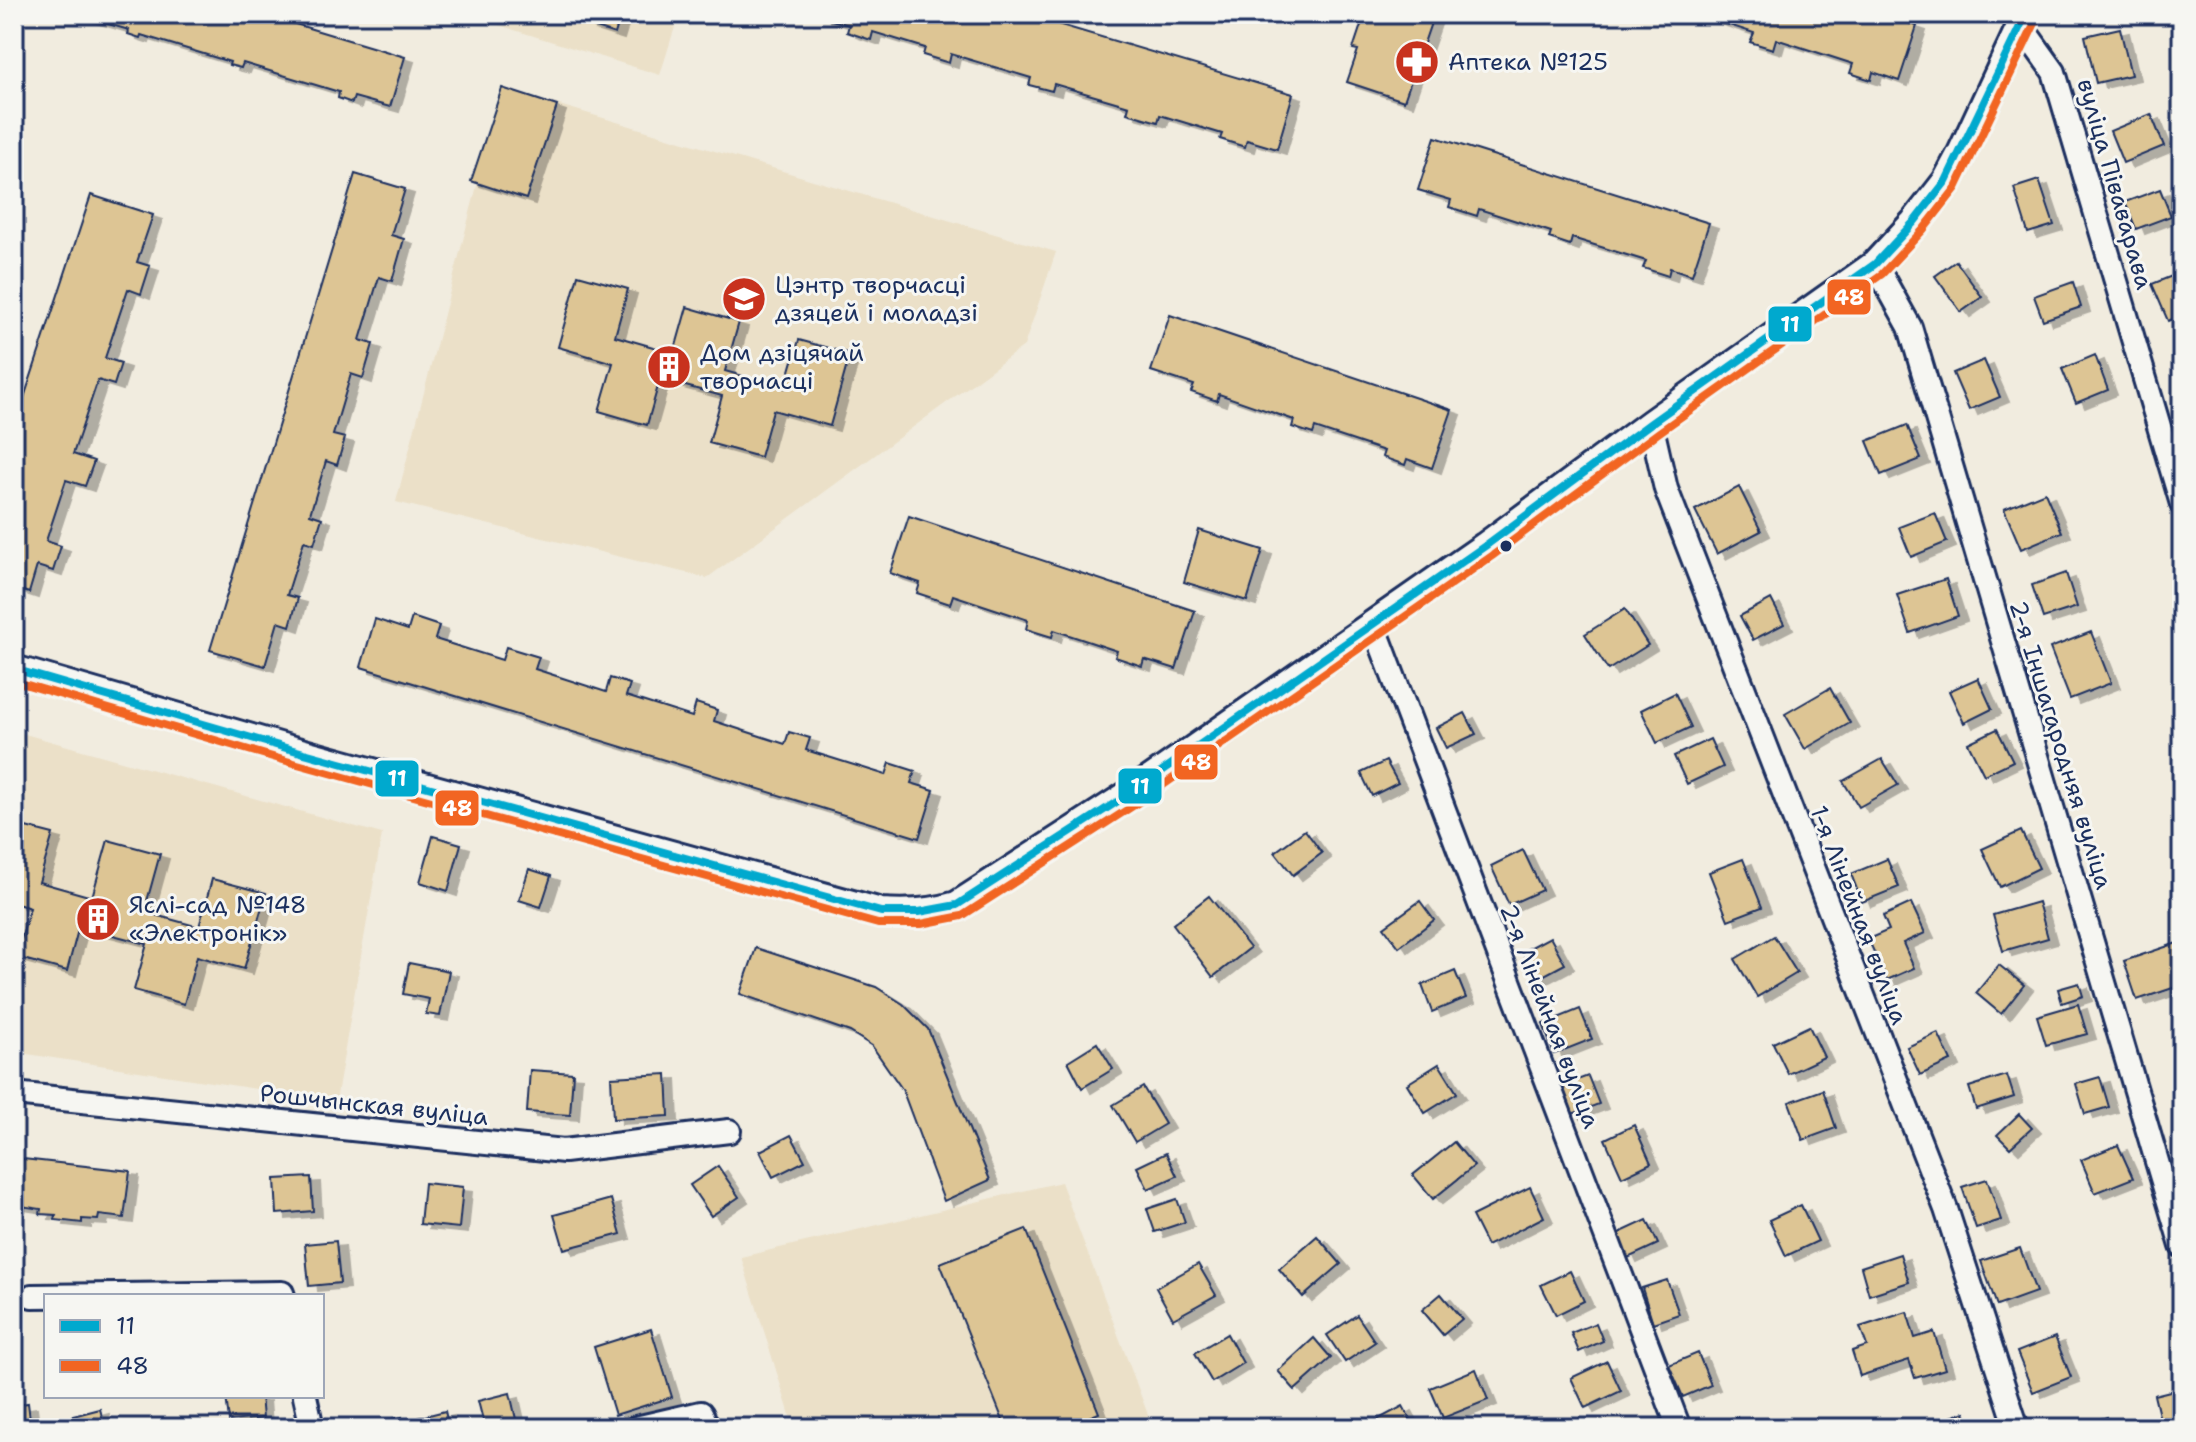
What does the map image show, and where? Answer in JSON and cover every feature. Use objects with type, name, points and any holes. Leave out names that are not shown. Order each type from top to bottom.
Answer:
[{"type":"street","points":[[14,669],[300,753],[881,912],[914,914],[957,905],[1129,794],[1485,546],[1651,423],[1875,264],[1946,181],[2024,20]]},
{"type":"street","name":"вуліца Піваварава","points":[[2024,20],[2054,72],[2182,504]]},
{"type":"street","name":"2-я Іншагародняя вуліца","points":[[1875,264],[1910,327],[2182,1246]]},
{"type":"street","name":"1-я Лінейная вуліца","points":[[1651,423],[1666,489],[1946,1209],[2017,1428]]},
{"type":"street","name":"2-я Лінейная вуліца","points":[[1373,623],[1679,1428]]},
{"type":"street","name":"Рошчынская вуліца","points":[[14,1094],[564,1151],[729,1131]]},
{"type":"street","points":[[32,1296],[44,1296]]},
{"type":"street","points":[[305,1398],[312,1428]]},
{"type":"street","points":[[636,1428],[701,1413],[708,1428]]},
{"type":"shaded area","points":[[463,14],[679,14],[660,75]]},
{"type":"shaded area","name":"Цэнтр творчасці дзяцей і моладзі","points":[[502,88],[1056,252],[1024,346],[707,578],[396,502]]},
{"type":"shaded area","points":[[14,731],[382,834],[336,1101],[14,1052]]},
{"type":"shaded area","points":[[1061,1182],[1153,1428],[794,1428],[741,1257]]},
{"type":"building","points":[[73,14],[262,14],[405,57],[390,107],[354,97],[352,103],[338,98],[339,92],[243,63],[241,68],[229,65],[230,62],[141,35],[140,38],[128,34],[129,30]]},
{"type":"building","points":[[590,14],[621,14],[615,34],[587,25]]},
{"type":"building","points":[[822,14],[1024,14],[1293,94],[1277,149],[1247,140],[1245,147],[1220,139],[1222,134],[1160,115],[1158,122],[1127,113],[1129,106],[1054,84],[1052,91],[1029,85],[1031,78],[951,54],[949,63],[923,55],[925,48],[873,32],[871,40],[847,32],[849,25],[821,17]]},
{"type":"building","points":[[1368,14],[1434,14],[1404,101],[1347,82],[1358,50],[1353,49],[1363,19],[1366,20]]},
{"type":"building","points":[[1696,14],[1881,14],[1917,26],[1899,81],[1873,72],[1871,80],[1850,73],[1853,64],[1776,39],[1773,49],[1750,42],[1754,33]]},
{"type":"building","points":[[2120,28],[2131,75],[2096,83],[2085,36]]},
{"type":"building","points":[[502,88],[557,106],[526,199],[471,181]]},
{"type":"building","points":[[2151,114],[2164,146],[2123,163],[2110,131]]},
{"type":"building","points":[[1435,137],[1709,223],[1692,275],[1670,268],[1668,276],[1643,268],[1646,261],[1572,238],[1570,245],[1549,238],[1551,232],[1479,209],[1477,216],[1449,207],[1451,200],[1418,190]]},
{"type":"building","points":[[355,174],[405,189],[391,235],[404,239],[392,281],[379,277],[360,340],[373,344],[363,378],[351,374],[333,435],[345,438],[337,465],[326,461],[310,514],[322,518],[314,544],[304,541],[287,595],[298,598],[290,626],[278,622],[265,666],[210,650]]},
{"type":"building","points":[[2039,180],[2054,225],[2028,233],[2014,188]]},
{"type":"building","points":[[2160,189],[2171,216],[2136,229],[2125,202]]},
{"type":"building","points":[[91,195],[153,215],[137,262],[150,266],[141,294],[128,289],[105,358],[121,363],[114,385],[98,380],[73,454],[94,461],[85,486],[66,480],[46,541],[61,546],[53,571],[37,566],[29,593],[14,588],[14,428]]},
{"type":"building","points":[[1956,261],[1982,297],[1961,312],[1935,276]]},
{"type":"building","points":[[2182,272],[2182,315],[2168,321],[2152,284]]},
{"type":"building","name":"Дом дзіцячай творчасці","points":[[578,275],[628,289],[615,336],[674,353],[687,307],[739,322],[725,371],[785,388],[799,340],[850,354],[830,426],[773,410],[760,457],[709,443],[722,396],[660,379],[647,425],[599,411],[613,363],[558,347]]},
{"type":"building","points":[[2073,282],[2081,307],[2043,320],[2034,296]]},
{"type":"building","points":[[1170,315],[1452,410],[1432,468],[1407,459],[1405,465],[1382,457],[1384,451],[1315,428],[1313,434],[1292,427],[1294,420],[1219,394],[1217,401],[1191,392],[1194,385],[1151,371]]},
{"type":"building","points":[[2095,355],[2108,390],[2076,403],[2062,369]]},
{"type":"building","points":[[1984,360],[2000,397],[1969,410],[1953,373]]},
{"type":"building","points":[[1907,425],[1921,459],[1881,475],[1867,441]]},
{"type":"building","points":[[1739,487],[1761,531],[1717,554],[1695,510]]},
{"type":"building","points":[[2045,492],[2062,532],[2021,549],[2004,509]]},
{"type":"building","points":[[1935,513],[1947,542],[1911,557],[1899,527]]},
{"type":"building","points":[[909,516],[1195,611],[1176,669],[1144,659],[1142,666],[1115,657],[1117,651],[1054,630],[1052,637],[1026,629],[1028,620],[953,595],[950,604],[917,593],[920,583],[890,573]]},
{"type":"building","points":[[1199,530],[1263,550],[1247,601],[1184,582]]},
{"type":"building","points":[[2066,573],[2077,607],[2043,618],[2032,585]]},
{"type":"building","points":[[1946,579],[1958,616],[1910,633],[1897,595]]},
{"type":"building","points":[[1771,599],[1784,624],[1753,640],[1740,616]]},
{"type":"building","points":[[1625,609],[1648,645],[1608,670],[1585,634]]},
{"type":"building","points":[[412,617],[439,626],[435,639],[502,660],[506,647],[539,657],[535,669],[606,692],[610,678],[630,684],[626,696],[692,717],[696,703],[717,710],[714,721],[785,744],[789,732],[810,738],[806,750],[886,775],[890,763],[915,771],[911,783],[934,790],[919,838],[361,667],[375,619],[408,630]]},
{"type":"building","points":[[2091,632],[2111,683],[2070,699],[2050,648]]},
{"type":"building","points":[[1978,678],[1992,709],[1964,723],[1949,691]]},
{"type":"building","points":[[1830,688],[1850,723],[1805,749],[1785,714]]},
{"type":"building","points":[[1675,693],[1691,727],[1657,743],[1641,710]]},
{"type":"building","points":[[1465,713],[1476,734],[1446,748],[1436,728]]},
{"type":"building","points":[[1997,729],[2013,761],[1984,775],[1968,743]]},
{"type":"building","points":[[1710,739],[1723,767],[1687,784],[1674,756]]},
{"type":"building","points":[[1882,759],[1898,785],[1859,807],[1843,781]]},
{"type":"building","points":[[1386,761],[1398,783],[1372,796],[1361,773]]},
{"type":"building","name":"Яслі-сад №148 «Электронік»","points":[[14,824],[53,834],[39,882],[92,897],[108,840],[160,854],[144,912],[199,927],[212,879],[266,893],[244,969],[197,956],[184,1004],[134,990],[147,944],[79,926],[67,971],[16,957],[30,908],[14,903]]},
{"type":"building","points":[[1305,830],[1322,853],[1293,875],[1275,852]]},
{"type":"building","points":[[2021,831],[2039,868],[2000,887],[1982,849]]},
{"type":"building","points":[[433,836],[461,844],[448,891],[420,882]]},
{"type":"building","points":[[1523,850],[1542,890],[1509,905],[1491,866]]},
{"type":"building","points":[[1743,859],[1762,907],[1728,920],[1709,872]]},
{"type":"building","points":[[1887,859],[1899,887],[1862,902],[1851,874]]},
{"type":"building","points":[[529,869],[551,876],[541,907],[519,900]]},
{"type":"building","points":[[1209,896],[1250,948],[1213,977],[1173,924]]},
{"type":"building","points":[[1420,901],[1434,920],[1399,947],[1384,927]]},
{"type":"building","points":[[2038,902],[2048,938],[2003,951],[1993,915]]},
{"type":"building","points":[[1911,903],[1925,933],[1903,943],[1914,968],[1887,980],[1868,939],[1889,930],[1883,916]]},
{"type":"building","points":[[1774,936],[1797,973],[1757,997],[1735,959]]},
{"type":"building","points":[[1550,937],[1565,964],[1537,979],[1522,952]]},
{"type":"building","points":[[2180,942],[2182,985],[2137,1000],[2124,961]]},
{"type":"building","points":[[756,948],[876,987],[903,1004],[928,1029],[990,1180],[944,1201],[902,1089],[872,1046],[850,1032],[740,994]]},
{"type":"building","points":[[409,963],[449,971],[440,1016],[426,1014],[429,999],[403,994]]},
{"type":"building","points":[[1999,965],[2024,985],[2001,1014],[1976,993]]},
{"type":"building","points":[[1455,971],[1466,998],[1432,1012],[1422,985]]},
{"type":"building","points":[[2079,983],[2083,996],[2062,1003],[2058,989]]},
{"type":"building","points":[[2078,1004],[2087,1034],[2046,1045],[2037,1016]]},
{"type":"building","points":[[1580,1009],[1592,1039],[1554,1054],[1543,1024]]},
{"type":"building","points":[[1809,1026],[1824,1057],[1788,1074],[1773,1043]]},
{"type":"building","points":[[1938,1033],[1951,1061],[1920,1075],[1907,1047]]},
{"type":"building","points":[[1097,1043],[1113,1069],[1082,1088],[1068,1061]]},
{"type":"building","points":[[1439,1064],[1457,1093],[1425,1113],[1407,1084]]},
{"type":"building","points":[[530,1070],[573,1073],[570,1115],[527,1112]]},
{"type":"building","points":[[667,1074],[669,1116],[613,1119],[611,1077]]},
{"type":"building","points":[[2007,1075],[2014,1097],[1976,1109],[1969,1087]]},
{"type":"building","points":[[1588,1076],[1599,1104],[1572,1114],[1561,1086]]},
{"type":"building","points":[[2100,1077],[2109,1107],[2085,1114],[2076,1084]]},
{"type":"building","points":[[1143,1087],[1165,1124],[1135,1142],[1113,1105]]},
{"type":"building","points":[[1823,1090],[1836,1128],[1803,1140],[1789,1102]]},
{"type":"building","points":[[2019,1114],[2032,1128],[2010,1148],[1997,1135]]},
{"type":"building","points":[[1634,1125],[1651,1163],[1622,1177],[1605,1139]]},
{"type":"building","points":[[791,1135],[805,1161],[773,1177],[760,1151]]},
{"type":"building","points":[[1454,1142],[1474,1166],[1433,1199],[1413,1175]]},
{"type":"building","points":[[2118,1145],[2133,1178],[2095,1193],[2081,1160]]},
{"type":"building","points":[[1166,1153],[1177,1176],[1148,1189],[1137,1167]]},
{"type":"building","points":[[14,1158],[130,1171],[124,1218],[99,1215],[98,1220],[82,1219],[82,1223],[55,1220],[56,1215],[40,1214],[41,1209],[14,1205]]},
{"type":"building","points":[[718,1166],[739,1197],[711,1216],[690,1185]]},
{"type":"building","points":[[311,1177],[313,1211],[277,1214],[275,1179]]},
{"type":"building","points":[[1987,1179],[2001,1220],[1976,1228],[1962,1187]]},
{"type":"building","points":[[424,1183],[463,1187],[459,1228],[420,1224]]},
{"type":"building","points":[[1530,1187],[1544,1217],[1487,1246],[1472,1216]]},
{"type":"building","points":[[611,1199],[621,1234],[564,1249],[554,1215]]},
{"type":"building","points":[[1177,1199],[1185,1222],[1155,1232],[1147,1209]]},
{"type":"building","points":[[1801,1205],[1818,1241],[1786,1256],[1769,1220]]},
{"type":"building","points":[[1647,1220],[1658,1244],[1628,1258],[1617,1234]]},
{"type":"building","points":[[1026,1229],[1099,1413],[1061,1428],[1006,1428],[940,1263]]},
{"type":"building","points":[[1317,1236],[1341,1264],[1303,1297],[1279,1269]]},
{"type":"building","points":[[336,1241],[340,1283],[309,1286],[305,1244]]},
{"type":"building","points":[[2020,1248],[2036,1292],[1997,1306],[1981,1261]]},
{"type":"building","points":[[1900,1254],[1909,1282],[1869,1295],[1861,1267]]},
{"type":"building","points":[[1198,1264],[1216,1295],[1173,1319],[1156,1288]]},
{"type":"building","points":[[1570,1271],[1584,1301],[1556,1315],[1541,1285]]},
{"type":"building","points":[[1667,1280],[1679,1314],[1653,1323],[1642,1288]]},
{"type":"building","points":[[1441,1294],[1462,1319],[1443,1335],[1422,1310]]},
{"type":"building","points":[[1907,1312],[1915,1338],[1934,1332],[1945,1369],[1915,1378],[1909,1360],[1860,1376],[1852,1351],[1867,1346],[1860,1327]]},
{"type":"building","points":[[1357,1315],[1375,1342],[1345,1362],[1327,1335]]},
{"type":"building","points":[[1596,1323],[1603,1341],[1579,1352],[1571,1333]]},
{"type":"building","points":[[651,1329],[672,1397],[615,1415],[594,1347]]},
{"type":"building","points":[[1227,1334],[1243,1363],[1212,1382],[1195,1353]]},
{"type":"building","points":[[2055,1337],[2071,1377],[2033,1392],[2017,1352]]},
{"type":"building","points":[[1314,1338],[1331,1358],[1295,1390],[1278,1371]]},
{"type":"building","points":[[1698,1353],[1711,1385],[1683,1397],[1669,1365]]},
{"type":"building","points":[[1607,1361],[1621,1391],[1585,1408],[1571,1378]]},
{"type":"building","points":[[1476,1369],[1488,1400],[1443,1418],[1430,1388]]},
{"type":"building","points":[[2182,1388],[2182,1428],[2162,1428],[2154,1395]]},
{"type":"building","points":[[510,1393],[518,1428],[485,1428],[478,1401]]},
{"type":"building","points":[[226,1398],[261,1398],[263,1418],[229,1421]]},
{"type":"building","points":[[28,1403],[31,1428],[14,1428],[14,1405]]},
{"type":"building","points":[[1403,1406],[1415,1428],[1362,1428]]},
{"type":"building","points":[[100,1409],[105,1428],[75,1428],[73,1416]]},
{"type":"building","points":[[445,1411],[449,1428],[415,1428],[413,1419]]},
{"type":"building","points":[[1965,1412],[1971,1428],[1920,1428]]},
{"type":"building","points":[[402,1417],[404,1428],[378,1428],[377,1422]]},
{"type":"building","points":[[1737,1417],[1741,1428],[1707,1428]]},
{"type":"building","points":[[2107,1417],[2110,1428],[2072,1428]]},
{"type":"transit line","name":"11","points":[[14,669],[286,748],[881,912],[919,912],[957,905],[1129,794],[1485,546],[1651,423],[1875,264],[1946,181],[2026,14]]},
{"type":"transit line","name":"48","points":[[14,681],[283,760],[878,924],[921,924],[962,916],[1136,804],[1492,556],[1658,433],[1882,274],[1956,188],[2037,19]]},
{"type":"place","name":"Аптека №125","points":[[1417,62]]},
{"type":"place","name":"Цэнтр творчасці дзяцей і моладзі","points":[[744,299]]},
{"type":"place","name":"Дом дзіцячай творчасці","points":[[669,367]]},
{"type":"place","name":"Яслі-сад №148 «Электронік»","points":[[98,919]]}]
